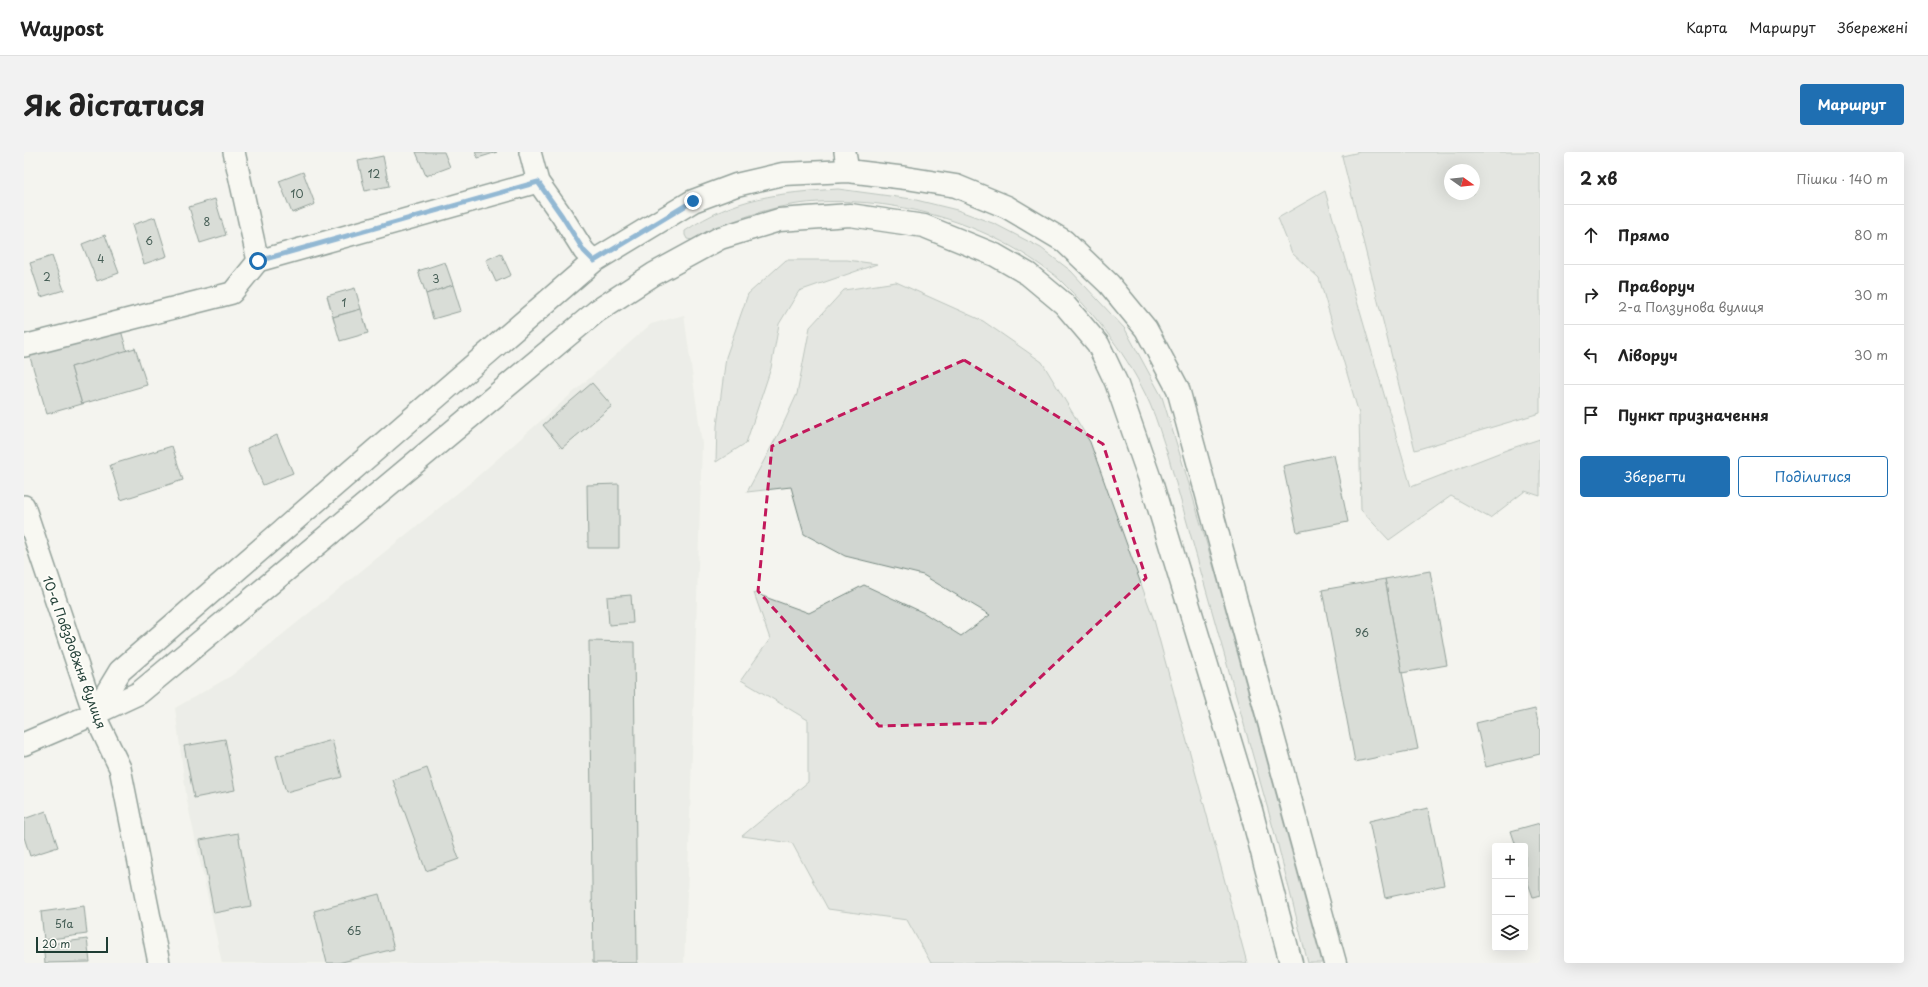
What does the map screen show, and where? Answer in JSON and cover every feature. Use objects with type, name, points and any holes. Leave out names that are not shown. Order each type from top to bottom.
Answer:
[{"type":"main road","points":[[94,714],[120,671],[594,261],[693,201],[736,185],[783,174],[847,162],[906,178],[956,186],[1007,207],[1064,241],[1109,284],[1146,329],[1178,389],[1335,963]]},
{"type":"main road","points":[[24,744],[139,693],[597,311],[654,274],[720,238],[779,220],[850,215],[924,226],[995,255],[1028,274],[1064,304],[1098,344],[1116,382],[1152,485],[1251,810],[1291,963]]},
{"type":"street","points":[[234,152],[258,261]]},
{"type":"street","points":[[530,152],[538,182],[584,251],[594,261]]},
{"type":"street","points":[[24,346],[232,294],[258,261],[538,182]]},
{"type":"street","name":"10-а Повздовжня вулиця","points":[[24,506],[94,714],[120,768],[159,963]]},
{"type":"highlighted area","points":[[964,360],[1103,444],[1146,578],[992,723],[879,726],[758,591],[772,446]]},
{"type":"shaded area","points":[[1360,152],[1540,152],[1540,413],[1415,450],[1342,156]]},
{"type":"shaded area","points":[[838,189],[912,199],[957,210],[995,224],[1041,248],[1071,271],[1125,329],[1162,397],[1186,474],[1216,575],[1322,963],[1308,963],[1278,845],[1168,455],[1155,416],[1142,387],[1122,353],[1099,322],[1060,280],[1036,262],[1009,245],[948,219],[916,210],[883,204],[817,202],[785,206],[749,215],[692,240],[687,239],[685,235],[685,231],[704,220],[740,204],[796,192]]},
{"type":"shaded area","points":[[1325,191],[1411,487],[1509,449],[1540,439],[1540,496],[1525,491],[1490,518],[1451,496],[1389,540],[1361,510],[1359,414],[1319,278],[1292,253],[1278,218]]},
{"type":"shaded area","points":[[786,260],[847,260],[877,264],[799,291],[779,324],[771,368],[746,443],[716,462],[717,426],[726,357],[748,294]]},
{"type":"shaded area","points":[[896,282],[983,321],[1042,362],[1090,442],[1154,620],[1247,963],[931,963],[907,920],[828,909],[792,843],[742,836],[808,782],[808,720],[741,680],[770,639],[754,593],[809,613],[864,585],[924,613],[961,636],[990,615],[923,575],[845,556],[804,534],[791,487],[747,492],[781,429],[797,394],[810,327],[844,290]]},
{"type":"shaded area","points":[[684,315],[702,444],[684,963],[222,963],[187,801],[175,708],[231,676],[470,483],[651,324]]},
{"type":"building","points":[[416,152],[444,152],[450,167],[426,176]]},
{"type":"building","points":[[475,152],[497,152],[478,158]]},
{"type":"building","points":[[383,156],[389,186],[365,191],[358,161]]},
{"type":"building","points":[[303,172],[315,204],[292,213],[279,181]]},
{"type":"building","points":[[215,199],[226,235],[200,243],[189,207]]},
{"type":"building","points":[[155,217],[167,256],[144,264],[132,225]]},
{"type":"building","points":[[105,235],[119,273],[97,281],[82,244]]},
{"type":"building","points":[[501,253],[511,275],[496,282],[486,260]]},
{"type":"building","points":[[52,256],[64,290],[41,297],[30,263]]},
{"type":"building","points":[[445,262],[453,285],[426,294],[418,271]]},
{"type":"building","points":[[453,285],[461,311],[433,319],[426,294]]},
{"type":"building","points":[[355,288],[361,309],[333,317],[327,296]]},
{"type":"building","points":[[361,309],[368,333],[340,341],[333,317]]},
{"type":"building","points":[[120,327],[127,351],[71,367],[82,404],[47,414],[29,354]]},
{"type":"building","points":[[135,348],[147,385],[82,404],[71,367]]},
{"type":"building","points":[[592,383],[612,406],[562,448],[543,425]]},
{"type":"building","points":[[277,435],[293,473],[263,485],[247,448]]},
{"type":"building","points":[[172,446],[183,480],[121,500],[110,465]]},
{"type":"building","points":[[1334,455],[1348,522],[1297,532],[1283,466]]},
{"type":"building","points":[[619,484],[619,548],[588,548],[587,485]]},
{"type":"building","points":[[1430,571],[1447,665],[1402,673],[1385,579]]},
{"type":"building","points":[[1385,579],[1402,673],[1418,749],[1355,762],[1322,590]]},
{"type":"building","points":[[631,595],[633,623],[609,625],[607,597]]},
{"type":"building","points":[[589,641],[634,642],[637,963],[593,963]]},
{"type":"building","points":[[1535,709],[1540,729],[1540,754],[1486,767],[1476,723]]},
{"type":"building","points":[[225,739],[235,790],[194,798],[184,746]]},
{"type":"building","points":[[332,740],[342,777],[286,792],[276,756]]},
{"type":"building","points":[[427,768],[459,859],[426,871],[393,780]]},
{"type":"building","points":[[1428,808],[1444,885],[1385,898],[1369,821]]},
{"type":"building","points":[[46,811],[58,847],[30,856],[24,837],[24,819]]},
{"type":"building","points":[[1540,823],[1540,895],[1533,897],[1528,883],[1528,843],[1515,843],[1511,831]]},
{"type":"building","points":[[238,833],[251,906],[214,913],[200,840]]},
{"type":"building","points":[[379,894],[394,949],[338,963],[327,963],[314,911]]},
{"type":"building","points":[[84,906],[87,934],[44,940],[41,912]]},
{"type":"building","points":[[87,939],[90,962],[45,963],[43,945]]},
{"type":"route","points":[[258,261],[538,182],[584,251],[594,261],[693,201]]}]
